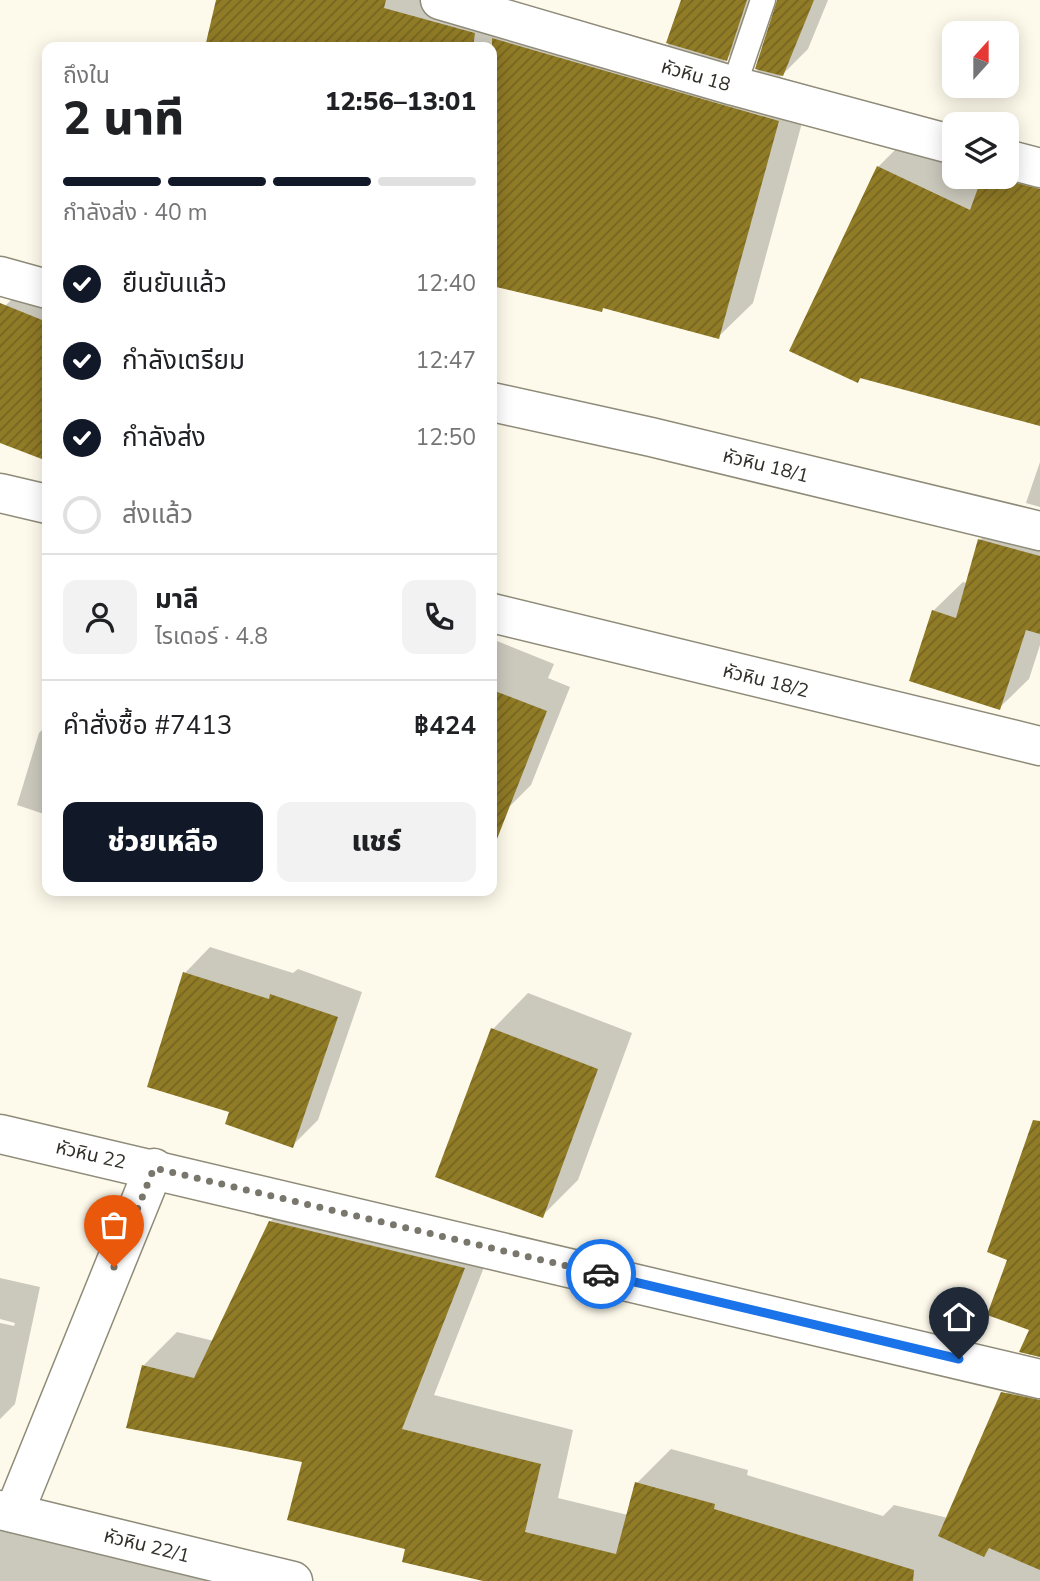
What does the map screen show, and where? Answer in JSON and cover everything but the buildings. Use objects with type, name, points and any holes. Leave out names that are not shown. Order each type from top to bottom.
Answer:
[{"type":"street","name":"หัวหิน 18","points":[[440,0],[734,86],[942,142]]},
{"type":"street","points":[[1019,162],[1040,168]]},
{"type":"street","points":[[0,276],[42,288]]},
{"type":"street","name":"หัวหิน 18/1","points":[[497,403],[651,437],[1040,531]]},
{"type":"street","points":[[0,493],[42,503]]},
{"type":"street","name":"หัวหิน 18/2","points":[[497,614],[1040,746]]},
{"type":"street","name":"หัวหิน 22","points":[[0,1134],[1040,1378]]},
{"type":"street","points":[[7,1511],[154,1168]]},
{"type":"street","name":"หัวหิน 22/1","points":[[7,1511],[293,1581]]},
{"type":"lane","points":[[734,86],[763,0]]},
{"type":"way so far","points":[[114,1267],[154,1168],[601,1274]]},
{"type":"route","points":[[601,1274],[959,1359]]}]
